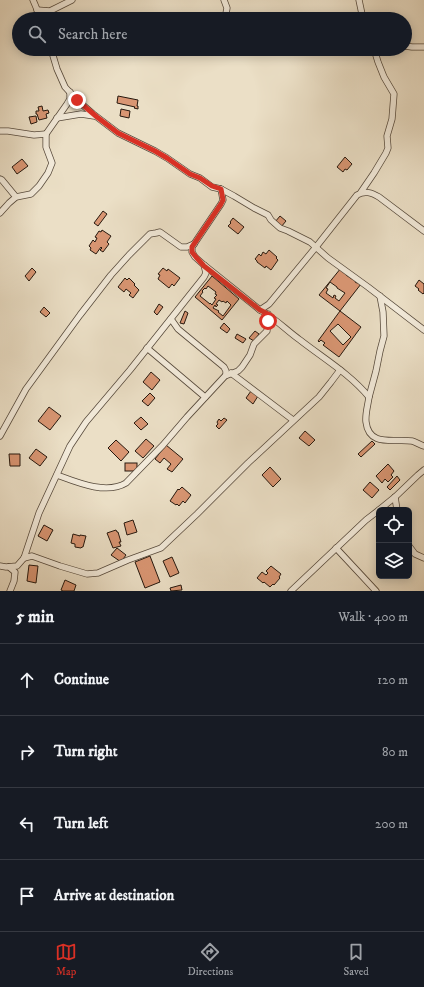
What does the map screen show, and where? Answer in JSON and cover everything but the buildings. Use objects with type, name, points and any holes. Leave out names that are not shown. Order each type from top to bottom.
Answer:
[{"type":"street","points":[[33,0],[37,10],[50,11],[72,0]]},
{"type":"street","points":[[224,0],[227,8],[226,12]]},
{"type":"street","points":[[359,0],[362,12]]},
{"type":"street","points":[[412,46],[424,47]]},
{"type":"street","points":[[53,56],[65,87],[97,117],[118,133],[155,151],[190,174],[268,215],[280,228],[310,242],[328,258],[424,330]]},
{"type":"street","points":[[260,310],[268,304],[316,247],[357,194],[361,192],[386,153],[388,148],[387,136],[392,119],[394,94],[384,77],[376,56]]},
{"type":"street","points":[[0,213],[8,203],[16,197],[31,194],[48,173],[52,163],[46,146],[46,134],[70,99],[70,92]]},
{"type":"street","points":[[57,118],[82,114],[97,117]]},
{"type":"street","points":[[0,131],[34,135],[46,134]]},
{"type":"street","points":[[0,179],[16,197]]},
{"type":"street","points":[[221,189],[223,200],[192,247],[192,252],[204,266],[340,370],[361,387],[369,397]]},
{"type":"street","points":[[361,192],[367,192],[379,197],[424,231]]},
{"type":"street","points":[[0,436],[2,427],[26,389],[80,315],[124,260],[150,234],[160,232],[181,247],[187,247],[194,244]]},
{"type":"street","points":[[0,566],[16,566],[24,558],[39,513],[70,446],[86,422],[204,277],[206,273],[204,266]]},
{"type":"street","points":[[380,296],[383,312],[384,336],[369,397],[366,421],[368,430],[373,437],[379,439],[413,441],[424,446]]},
{"type":"street","points":[[56,475],[99,487],[115,487],[126,483],[163,445],[205,397],[229,374],[238,371],[242,367],[250,355],[254,344],[267,330],[268,314]]},
{"type":"street","points":[[171,319],[178,329],[224,367],[229,374],[293,420]]},
{"type":"street","points":[[147,348],[205,397]]},
{"type":"street","points":[[24,558],[32,556],[87,574],[98,573],[161,548],[293,420],[319,397],[340,370]]},
{"type":"street","points":[[383,507],[424,470]]},
{"type":"street","points":[[395,497],[397,507]]},
{"type":"street","points":[[294,590],[336,548],[376,512]]},
{"type":"street","points":[[336,548],[376,591]]},
{"type":"street","points":[[412,550],[415,554],[424,558]]},
{"type":"street","points":[[9,567],[15,572],[10,591]]},
{"type":"route","points":[[77,100],[118,133],[155,151],[190,174],[200,178],[212,186],[221,189],[223,200],[216,213],[192,247],[192,252],[204,266],[260,310],[268,314],[268,321]]}]
